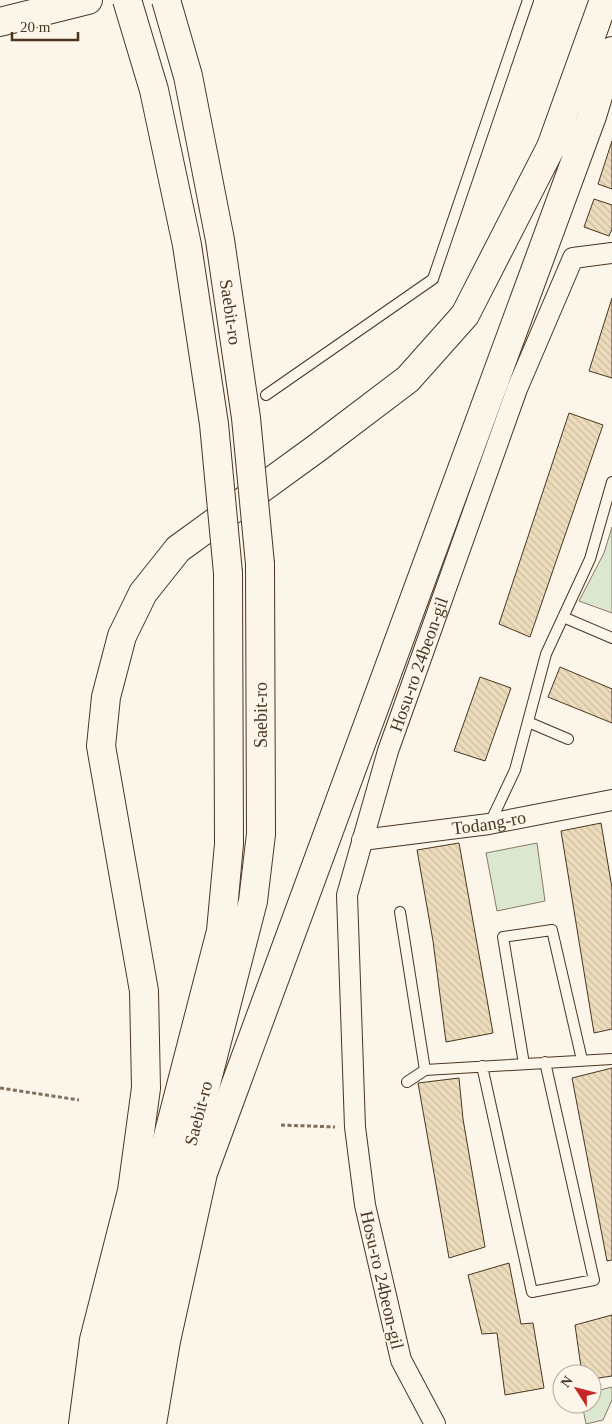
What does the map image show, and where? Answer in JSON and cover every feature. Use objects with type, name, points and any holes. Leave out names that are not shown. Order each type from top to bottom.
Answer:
[{"type":"main road","points":[[0,22],[88,0]]},
{"type":"main road","name":"Saebit-ro","points":[[104,1424],[115,1356],[145,1225],[221,932],[229,844],[228,573],[214,424],[187,245],[154,90],[128,0]]},
{"type":"main road","name":"Saebit-ro","points":[[128,1424],[134,1373],[164,1247],[253,900],[261,834],[260,564],[246,418],[220,240],[188,76],[166,0]]},
{"type":"main road","points":[[83,1424],[94,1340],[132,1191],[146,1088],[144,991],[100,746],[106,697],[122,636],[143,593],[178,549],[408,379],[465,315],[551,147],[604,0]]},
{"type":"main road","points":[[152,1424],[166,1341],[203,1173],[588,125],[612,51]]},
{"type":"street","name":"Hosu-ro 24beon-gil","points":[[435,1424],[401,1360],[365,1204],[355,1128],[347,895],[388,750],[517,389],[573,258],[612,253]]},
{"type":"street","name":"Todang-ro","points":[[362,840],[490,824],[612,800]]},
{"type":"lane","points":[[266,395],[433,279],[528,0]]},
{"type":"lane","points":[[490,824],[516,770],[546,654],[590,559],[612,482]]},
{"type":"lane","points":[[563,617],[612,638]]},
{"type":"lane","points":[[528,722],[568,739]]},
{"type":"lane","points":[[400,912],[425,1070]]},
{"type":"lane","points":[[524,1064],[503,937],[552,930],[582,1060]]},
{"type":"lane","points":[[407,1082],[425,1070],[612,1059]]},
{"type":"lane","points":[[482,1066],[532,1292],[594,1280],[545,1062]]},
{"type":"path","points":[[0,1088],[79,1100]]},
{"type":"path","points":[[281,1125],[355,1128]]},
{"type":"green space","points":[[612,527],[612,613],[579,601],[604,553]]},
{"type":"green space","points":[[537,843],[545,901],[497,911],[486,853]]},
{"type":"green space","points":[[612,1387],[612,1400],[603,1420],[586,1424],[584,1414],[602,1414],[602,1390]]},
{"type":"building","points":[[612,141],[612,189],[598,184]]},
{"type":"building","points":[[594,199],[612,205],[612,229],[609,236],[584,227]]},
{"type":"building","points":[[612,298],[612,378],[589,371]]},
{"type":"building","points":[[569,413],[603,425],[530,637],[499,624]]},
{"type":"building","points":[[560,667],[612,689],[612,723],[548,697]]},
{"type":"building","points":[[480,677],[511,688],[485,761],[454,751]]},
{"type":"building","points":[[601,823],[612,888],[612,1029],[594,1033],[561,831]]},
{"type":"building","points":[[459,843],[493,1033],[446,1042],[433,941],[417,850]]},
{"type":"building","points":[[612,1068],[612,1260],[607,1261],[572,1078]]},
{"type":"building","points":[[459,1078],[463,1119],[485,1247],[449,1258],[418,1083]]},
{"type":"building","points":[[509,1263],[521,1324],[533,1323],[544,1388],[505,1395],[497,1333],[482,1334],[468,1275]]},
{"type":"building","points":[[612,1315],[612,1376],[602,1378],[602,1364],[581,1364],[575,1325]]}]
